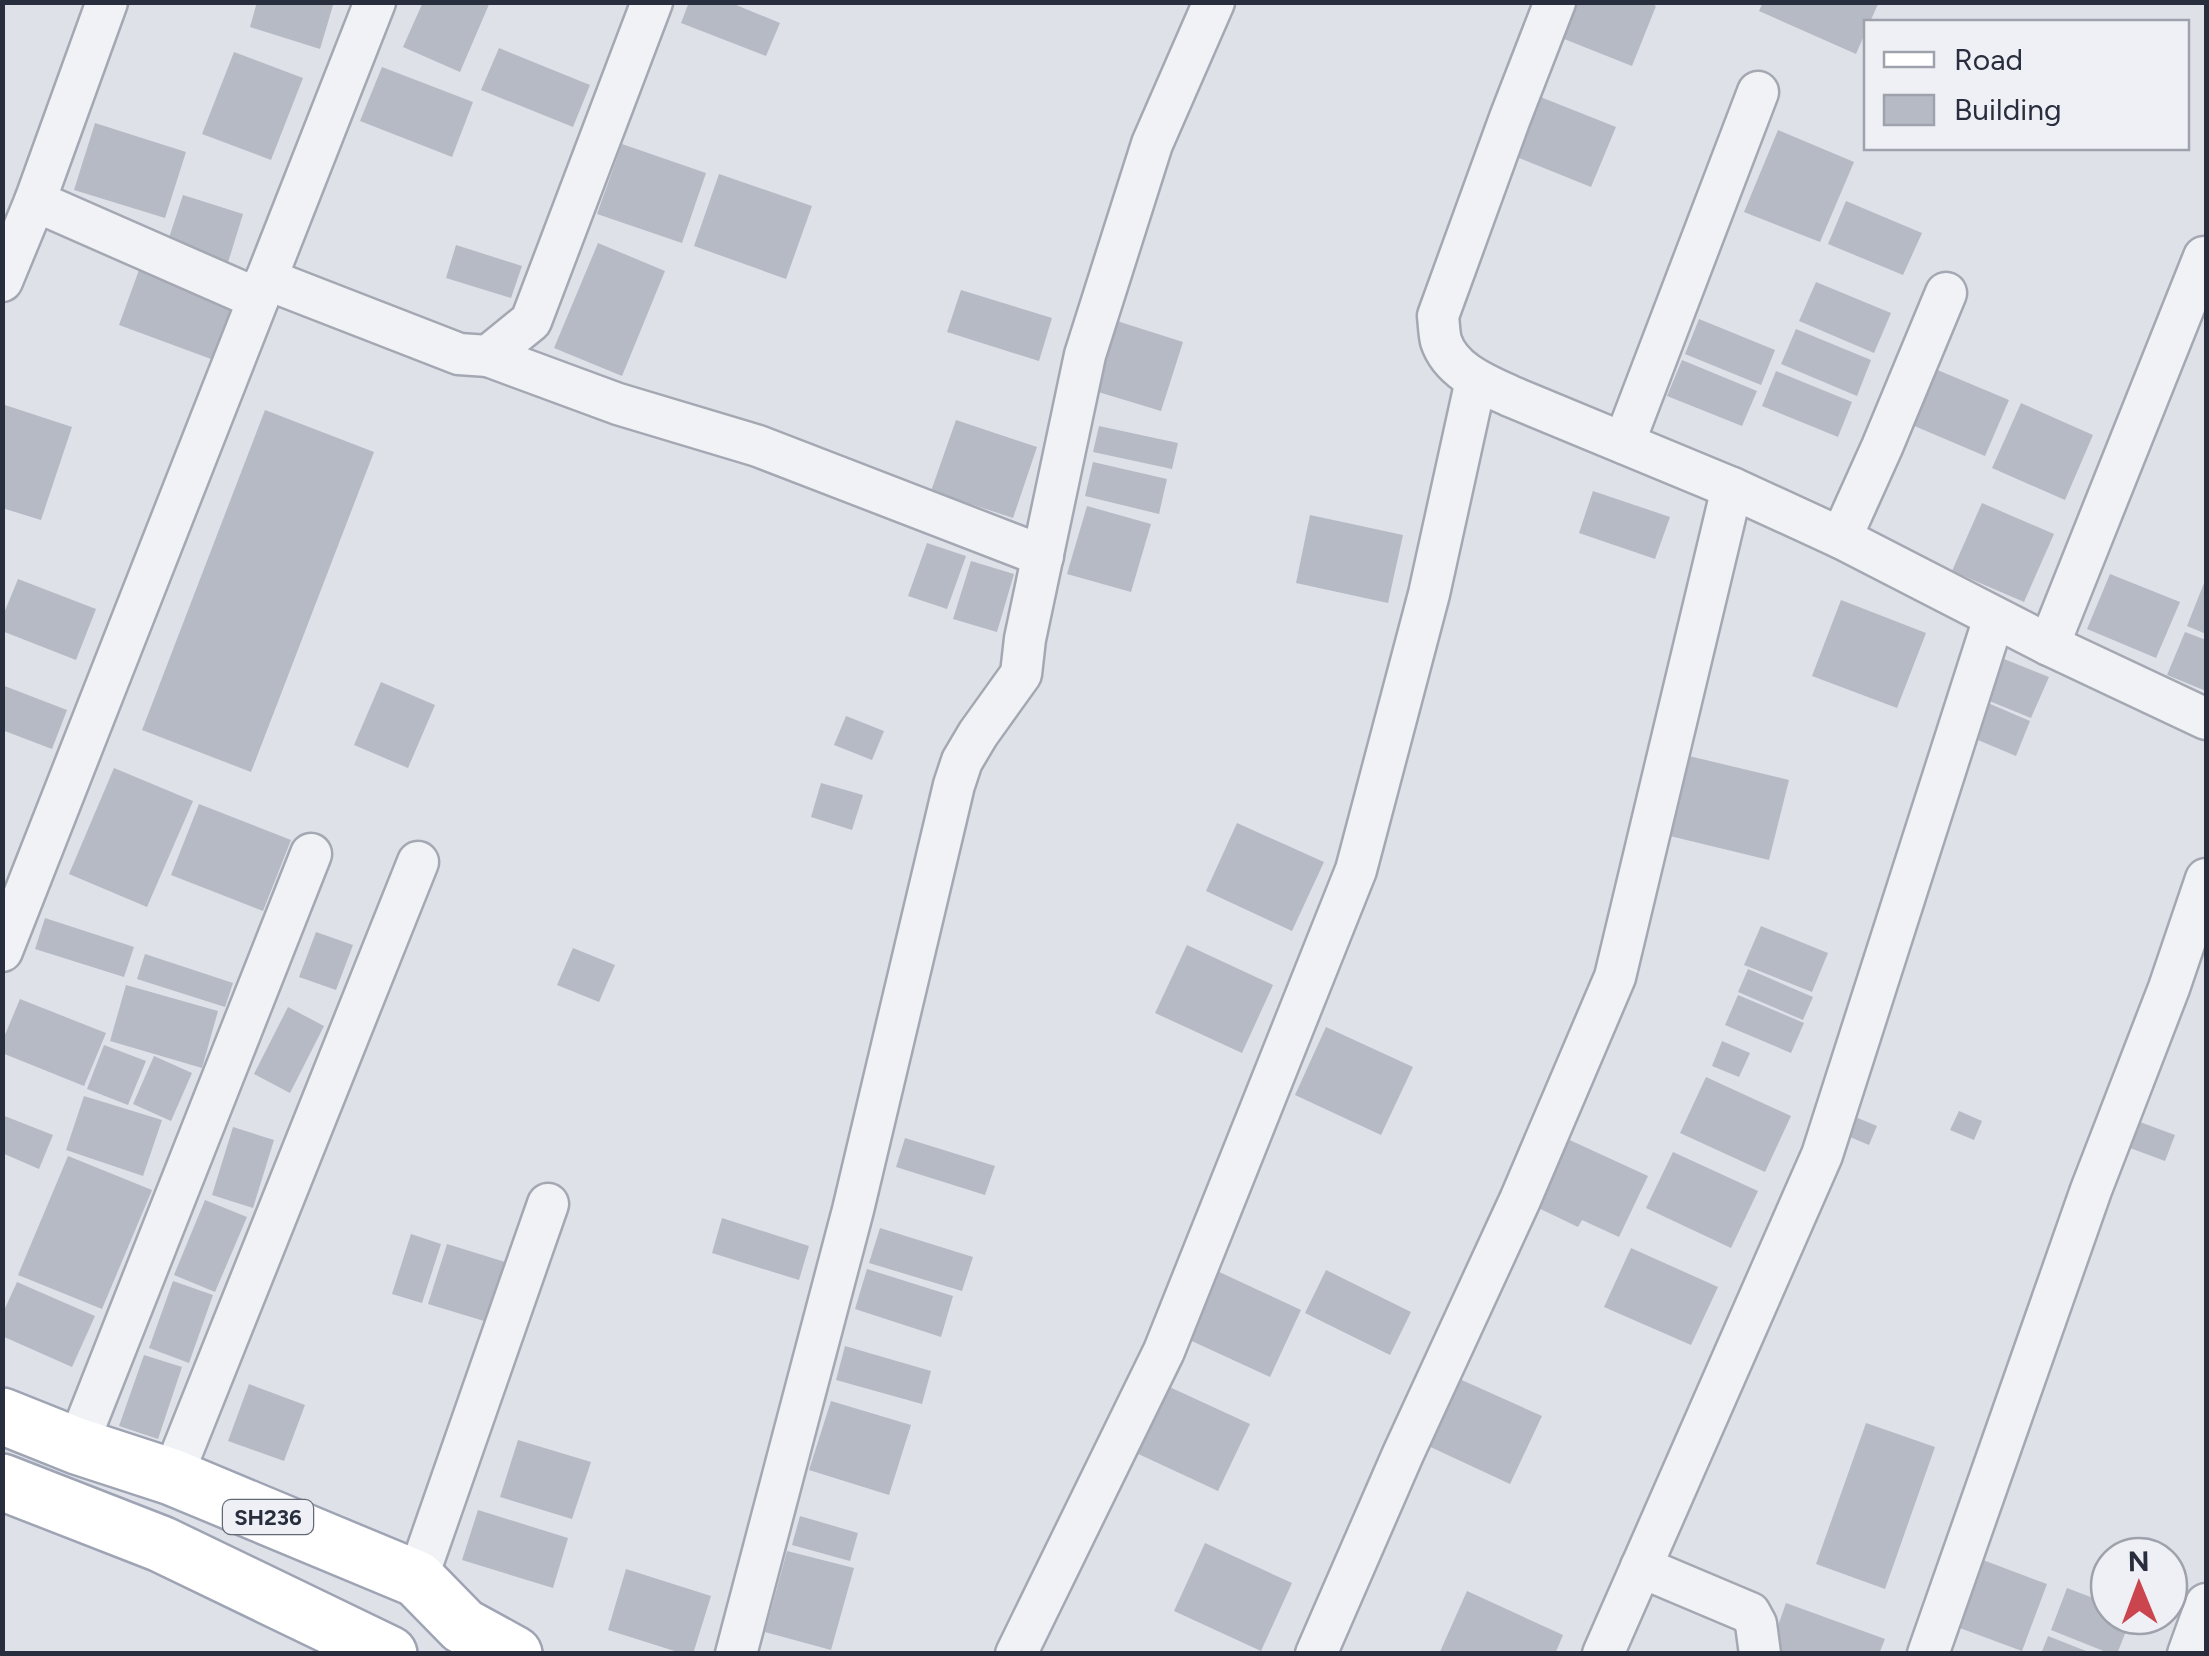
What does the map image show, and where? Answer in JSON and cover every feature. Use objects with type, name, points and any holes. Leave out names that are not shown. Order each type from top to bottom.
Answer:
[{"type":"main road","name":"SH236","points":[[2,1416],[172,1477],[417,1579],[458,1640],[513,1653]]},
{"type":"main road","name":"SH236","points":[[2,1482],[162,1544],[388,1654]]},
{"type":"street","points":[[2,281],[107,2]]},
{"type":"street","points":[[2,951],[376,2]]},
{"type":"street","points":[[488,356],[530,322],[652,2]]},
{"type":"street","points":[[736,1654],[854,1210],[954,785],[978,734],[1021,674],[1084,355],[1152,144],[1214,2]]},
{"type":"street","points":[[1555,2],[1438,316],[1441,341],[1453,362],[1476,380],[1510,396],[1841,538],[1994,618],[2206,719]]},
{"type":"street","points":[[1624,443],[1758,92]]},
{"type":"street","points":[[35,201],[262,289],[460,354],[488,356],[618,404],[758,446],[1043,556]]},
{"type":"street","points":[[2049,645],[2204,257]]},
{"type":"street","points":[[1841,538],[1946,294]]},
{"type":"street","points":[[1016,1654],[1164,1351],[1356,870],[1429,594],[1476,380]]},
{"type":"street","points":[[1316,1654],[1520,1200],[1614,978],[1732,488]]},
{"type":"street","points":[[1604,1654],[1822,1155],[1994,618]]},
{"type":"street","points":[[77,1446],[311,854]]},
{"type":"street","points":[[172,1477],[418,862]]},
{"type":"street","points":[[1928,1654],[2090,1190],[2169,988],[2206,879]]},
{"type":"street","points":[[417,1579],[548,1204]]},
{"type":"street","points":[[1641,1567],[1750,1612],[1756,1624],[1760,1654]]},
{"type":"street","points":[[2188,1654],[2206,1604]]},
{"type":"building","points":[[257,2],[334,2],[320,49],[250,27]]},
{"type":"building","points":[[423,2],[490,2],[460,72],[403,47]]},
{"type":"building","points":[[689,2],[729,2],[780,23],[766,56],[681,23]]},
{"type":"building","points":[[1568,2],[1647,2],[1656,6],[1632,66],[1554,35]]},
{"type":"building","points":[[1763,2],[1879,2],[1871,20],[1864,20],[1864,36],[1856,54],[1759,11]]},
{"type":"building","points":[[499,48],[590,85],[573,127],[481,90]]},
{"type":"building","points":[[234,52],[303,78],[271,160],[202,134]]},
{"type":"building","points":[[382,67],[473,102],[452,157],[360,121]]},
{"type":"building","points":[[1538,96],[1616,127],[1591,187],[1514,156]]},
{"type":"building","points":[[95,123],[186,152],[165,218],[74,190]]},
{"type":"building","points":[[1778,130],[1854,162],[1820,242],[1744,212]]},
{"type":"building","points":[[622,144],[706,173],[682,243],[597,214]]},
{"type":"building","points":[[719,174],[812,206],[786,279],[694,246]]},
{"type":"building","points":[[183,195],[243,214],[226,269],[165,250]]},
{"type":"building","points":[[1846,201],[1922,233],[1903,275],[1828,244]]},
{"type":"building","points":[[598,243],[665,271],[622,376],[554,348]]},
{"type":"building","points":[[456,245],[522,266],[511,298],[446,278]]},
{"type":"building","points":[[139,270],[232,306],[211,359],[119,325]]},
{"type":"building","points":[[1816,282],[1891,313],[1874,353],[1799,321]]},
{"type":"building","points":[[961,290],[1052,318],[1039,361],[947,332]]},
{"type":"building","points":[[1699,319],[1775,350],[1761,385],[1685,354]]},
{"type":"building","points":[[1117,321],[1183,342],[1161,411],[1095,391]]},
{"type":"building","points":[[1796,329],[1871,360],[1857,396],[1781,364]]},
{"type":"building","points":[[1682,360],[1757,391],[1742,426],[1667,396]]},
{"type":"building","points":[[1928,366],[2009,400],[1985,456],[1905,422]]},
{"type":"building","points":[[1776,371],[1852,402],[1838,437],[1762,406]]},
{"type":"building","points":[[2021,403],[2093,435],[2065,500],[1992,468]]},
{"type":"building","points":[[2,404],[72,427],[41,520],[2,508]]},
{"type":"building","points":[[265,410],[374,452],[251,772],[142,730]]},
{"type":"building","points":[[956,420],[1037,447],[1013,518],[931,491]]},
{"type":"building","points":[[1099,426],[1178,443],[1172,469],[1093,452]]},
{"type":"building","points":[[1093,462],[1167,479],[1159,514],[1085,496]]},
{"type":"building","points":[[1593,491],[1670,517],[1655,559],[1579,533]]},
{"type":"building","points":[[1982,503],[2054,534],[2024,602],[1952,571]]},
{"type":"building","points":[[1087,506],[1151,524],[1131,592],[1067,574]]},
{"type":"building","points":[[1310,515],[1403,535],[1388,603],[1296,583]]},
{"type":"building","points":[[927,543],[966,556],[947,609],[908,596]]},
{"type":"building","points":[[971,561],[1014,574],[997,632],[953,619]]},
{"type":"building","points":[[2110,574],[2180,602],[2156,658],[2087,629]]},
{"type":"building","points":[[2206,578],[2206,634],[2187,626]]},
{"type":"building","points":[[18,579],[96,609],[76,660],[2,631],[2,618]]},
{"type":"building","points":[[1841,600],[1926,633],[1897,708],[1812,676]]},
{"type":"building","points":[[2185,632],[2206,640],[2206,691],[2167,675]]},
{"type":"building","points":[[1999,657],[2049,677],[2031,718],[1982,698]]},
{"type":"building","points":[[381,682],[435,705],[408,768],[354,745]]},
{"type":"building","points":[[2,685],[67,710],[52,749],[2,730]]},
{"type":"building","points":[[1981,700],[2030,721],[2016,756],[1966,735]]},
{"type":"building","points":[[846,716],[884,731],[872,760],[834,745]]},
{"type":"building","points":[[1689,756],[1789,780],[1769,860],[1670,836]]},
{"type":"building","points":[[114,768],[193,801],[147,907],[69,874]]},
{"type":"building","points":[[821,783],[863,795],[852,830],[811,817]]},
{"type":"building","points":[[199,804],[291,840],[263,911],[171,875]]},
{"type":"building","points":[[1237,823],[1324,862],[1292,931],[1206,891]]},
{"type":"building","points":[[45,918],[134,947],[124,977],[35,949]]},
{"type":"building","points":[[1761,926],[1828,953],[1812,992],[1744,965]]},
{"type":"building","points":[[316,932],[353,945],[336,990],[299,977]]},
{"type":"building","points":[[1187,945],[1273,985],[1242,1053],[1155,1013]]},
{"type":"building","points":[[573,948],[615,965],[599,1002],[557,985]]},
{"type":"building","points":[[145,954],[233,983],[225,1007],[137,979]]},
{"type":"building","points":[[1748,969],[1813,997],[1803,1020],[1738,992]]},
{"type":"building","points":[[126,985],[218,1011],[202,1068],[110,1041]]},
{"type":"building","points":[[1738,995],[1804,1023],[1791,1053],[1725,1025]]},
{"type":"building","points":[[20,999],[106,1033],[84,1086],[2,1053],[2,1042]]},
{"type":"building","points":[[288,1007],[324,1026],[290,1093],[254,1074]]},
{"type":"building","points":[[1326,1027],[1413,1067],[1381,1135],[1295,1095]]},
{"type":"building","points":[[1722,1041],[1750,1053],[1739,1077],[1712,1066]]},
{"type":"building","points":[[104,1045],[146,1061],[128,1105],[87,1089]]},
{"type":"building","points":[[154,1056],[192,1073],[171,1121],[133,1104]]},
{"type":"building","points":[[1706,1077],[1791,1116],[1765,1172],[1680,1133]]},
{"type":"building","points":[[84,1096],[162,1120],[143,1176],[66,1150]]},
{"type":"building","points":[[1959,1111],[1982,1121],[1974,1140],[1950,1130]]},
{"type":"building","points":[[2,1115],[53,1135],[39,1169],[2,1153]]},
{"type":"building","points":[[1853,1116],[1877,1126],[1869,1145],[1845,1135]]},
{"type":"building","points":[[2132,1119],[2175,1135],[2165,1161],[2122,1145]]},
{"type":"building","points":[[233,1127],[274,1140],[253,1208],[212,1195]]},
{"type":"building","points":[[1561,1136],[1648,1176],[1619,1237],[1582,1220],[1578,1227],[1530,1204]]},
{"type":"building","points":[[905,1138],[995,1166],[985,1195],[896,1167]]},
{"type":"building","points":[[1673,1152],[1758,1191],[1731,1248],[1646,1208]]},
{"type":"building","points":[[68,1156],[152,1190],[102,1309],[18,1275]]},
{"type":"building","points":[[205,1200],[247,1217],[215,1292],[174,1275]]},
{"type":"building","points":[[722,1218],[809,1246],[799,1280],[712,1253]]},
{"type":"building","points":[[880,1228],[973,1257],[962,1291],[869,1263]]},
{"type":"building","points":[[411,1234],[441,1244],[422,1303],[392,1294]]},
{"type":"building","points":[[447,1244],[512,1264],[494,1324],[428,1304]]},
{"type":"building","points":[[1631,1248],[1718,1287],[1691,1345],[1604,1307]]},
{"type":"building","points":[[867,1269],[953,1296],[941,1337],[855,1309]]},
{"type":"building","points":[[1215,1270],[1301,1310],[1270,1377],[1183,1337]]},
{"type":"building","points":[[1326,1270],[1411,1312],[1390,1355],[1305,1313]]},
{"type":"building","points":[[173,1281],[213,1295],[189,1363],[149,1348]]},
{"type":"building","points":[[17,1282],[95,1316],[72,1367],[2,1336],[2,1315]]},
{"type":"building","points":[[845,1346],[931,1371],[922,1404],[836,1380]]},
{"type":"building","points":[[144,1355],[182,1367],[158,1439],[119,1426]]},
{"type":"building","points":[[1455,1377],[1542,1416],[1510,1484],[1424,1444]]},
{"type":"building","points":[[249,1384],[305,1405],[284,1461],[228,1441]]},
{"type":"building","points":[[1163,1384],[1250,1424],[1218,1491],[1132,1451]]},
{"type":"building","points":[[831,1401],[911,1425],[889,1495],[809,1470]]},
{"type":"building","points":[[1866,1423],[1935,1447],[1885,1589],[1816,1564]]},
{"type":"building","points":[[518,1440],[591,1462],[572,1519],[500,1497]]},
{"type":"building","points":[[478,1510],[568,1538],[553,1588],[462,1560]]},
{"type":"building","points":[[800,1516],[858,1533],[850,1561],[792,1545]]},
{"type":"building","points":[[1205,1543],[1292,1583],[1261,1651],[1174,1611]]},
{"type":"building","points":[[787,1551],[854,1568],[831,1650],[765,1632]]},
{"type":"building","points":[[1983,1560],[2047,1584],[2022,1651],[1957,1627]]},
{"type":"building","points":[[626,1569],[711,1596],[693,1654],[608,1630]]},
{"type":"building","points":[[2067,1588],[2089,1596],[2089,1636],[2124,1636],[2117,1654],[2111,1654],[2051,1630]]},
{"type":"building","points":[[1467,1591],[1563,1635],[1555,1654],[1439,1654]]},
{"type":"building","points":[[1786,1603],[1885,1639],[1879,1654],[1768,1654]]},
{"type":"building","points":[[2048,1636],[2091,1653],[2091,1654],[2041,1654]]}]
